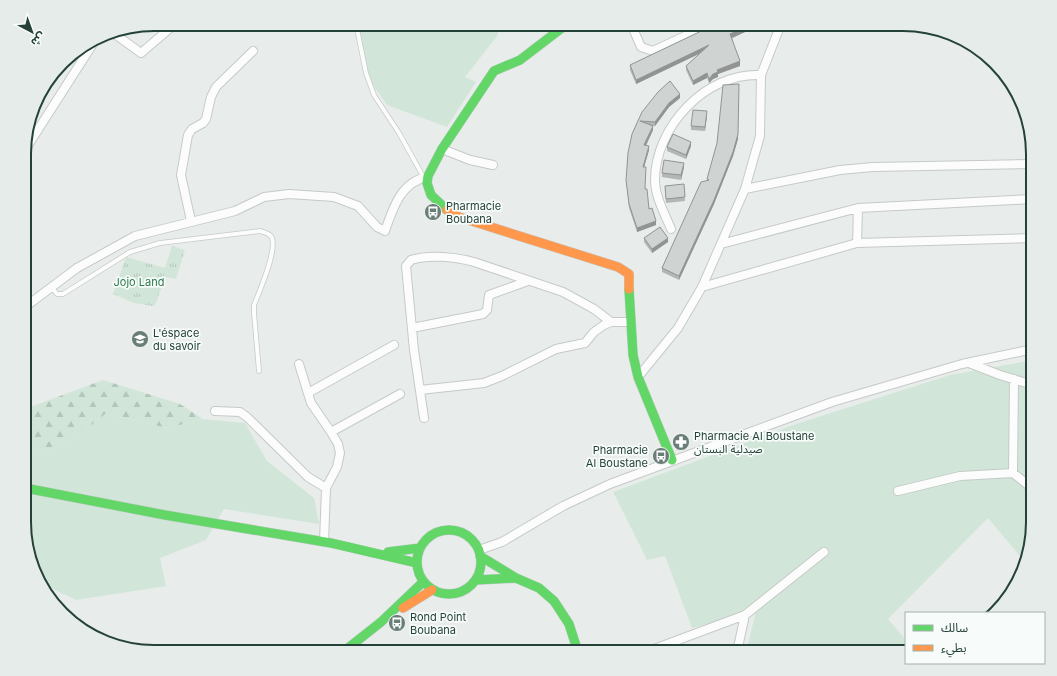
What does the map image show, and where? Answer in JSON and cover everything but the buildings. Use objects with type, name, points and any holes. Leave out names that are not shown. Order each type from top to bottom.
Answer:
[{"type":"street","points":[[118,36],[141,53],[167,31]]},
{"type":"street","points":[[558,31],[520,60],[494,71],[442,149],[437,161],[426,178],[428,191],[441,208],[458,217],[624,269],[629,274],[630,322],[633,355],[638,377],[672,460]]},
{"type":"street","points":[[634,31],[642,47],[653,51],[696,31]]},
{"type":"street","points":[[638,377],[659,354],[678,328],[702,287],[745,189],[760,136],[761,75],[778,31]]},
{"type":"street","points":[[32,139],[90,49]]},
{"type":"street","points":[[191,221],[181,175],[188,135],[192,129],[203,123],[211,97],[216,87],[253,51]]},
{"type":"street","points":[[671,229],[660,202],[655,181],[657,161],[662,144],[669,129],[691,102],[724,81],[752,74],[761,75]]},
{"type":"street","points":[[442,149],[470,160],[493,165]]},
{"type":"street","points":[[745,189],[847,169],[1026,164]]},
{"type":"street","points":[[31,303],[78,268],[135,236],[235,211],[264,197],[304,194],[334,197],[358,206],[377,227],[385,231],[400,196],[416,180],[426,178]]},
{"type":"street","points":[[721,244],[858,208],[1026,199]]},
{"type":"street","points":[[857,243],[858,208]]},
{"type":"street","points":[[702,287],[857,243],[1026,238]]},
{"type":"street","points":[[424,418],[416,371],[406,266],[411,260],[436,258],[462,259],[563,292],[594,309],[611,322]]},
{"type":"street","points":[[412,328],[483,314],[487,310],[489,295],[528,281]]},
{"type":"street","points":[[420,390],[473,385],[494,380],[556,349],[585,343],[594,332],[611,322],[630,322]]},
{"type":"street","points":[[308,393],[394,345]]},
{"type":"street","points":[[480,553],[502,542],[563,506],[610,484],[672,460],[832,402],[969,363],[1026,351]]},
{"type":"street","points":[[969,363],[1026,383]]},
{"type":"street","points":[[299,364],[308,393],[317,413],[338,444],[340,454],[337,467],[326,488],[324,542]]},
{"type":"street","points":[[1013,473],[1014,380]]},
{"type":"street","points":[[331,432],[400,394]]},
{"type":"street","points":[[215,411],[240,412],[252,421],[308,477],[326,488]]},
{"type":"street","points":[[898,491],[960,476],[1013,473],[1026,483]]},
{"type":"street","points":[[31,489],[184,519],[383,553],[417,563]]},
{"type":"street","points":[[480,553],[480,568],[476,580],[469,587],[456,593],[441,594],[432,590],[424,582],[418,572],[417,563],[420,548],[433,535],[443,531],[454,531],[468,537],[480,553],[516,578],[539,588],[554,601],[569,624],[576,645]]},
{"type":"street","points":[[383,553],[420,548]]},
{"type":"street","points":[[665,645],[745,615],[824,552]]},
{"type":"street","points":[[476,580],[516,578]]},
{"type":"street","points":[[352,645],[381,622],[424,582]]},
{"type":"street","points":[[381,622],[432,590]]},
{"type":"street","points":[[739,645],[745,615]]},
{"type":"lane","points":[[357,31],[366,73],[374,95],[426,178]]},
{"type":"lane","points":[[52,288],[58,294],[63,294],[121,256],[160,243],[260,231],[266,233],[270,236],[273,242],[272,254],[254,305],[259,371]]},
{"type":"green space","points":[[359,31],[498,31],[498,35],[465,77],[476,82],[447,127],[387,105],[368,78]]},
{"type":"green space","name":"Jojo Land","points":[[172,246],[185,250],[176,279],[165,277],[156,303],[153,306],[134,303],[113,294],[126,257],[165,268]]},
{"type":"green space","points":[[1026,361],[1026,530],[1024,546],[1021,557],[988,518],[888,619],[905,639],[905,645],[748,645],[756,611],[692,628],[665,556],[647,560],[613,492],[793,425],[950,375]]},
{"type":"green space","points":[[103,380],[180,404],[203,419],[168,428],[105,414],[67,444],[31,453],[31,407]]},
{"type":"green space","points":[[105,414],[168,428],[203,419],[245,423],[267,461],[314,498],[319,524],[224,509],[206,540],[160,558],[166,586],[76,600],[51,588],[44,577],[33,546],[31,522],[31,453],[67,444]]},
{"type":"traffic: fast","points":[[447,210],[431,195],[427,183],[428,176],[442,149],[494,71],[520,60],[558,31]]},
{"type":"traffic: fast","points":[[629,289],[633,355],[638,377],[672,460]]},
{"type":"traffic: fast","points":[[31,489],[165,515],[331,543],[417,563]]},
{"type":"traffic: fast","points":[[449,530],[461,533],[472,539],[478,550],[481,562],[478,574],[472,585],[461,591],[449,594],[437,591],[426,585],[420,574],[417,562],[420,550],[426,539],[437,533],[449,530]]},
{"type":"traffic: fast","points":[[388,552],[420,548]]},
{"type":"traffic: fast","points":[[480,556],[516,578],[539,588],[554,601],[569,624],[576,645]]},
{"type":"traffic: fast","points":[[476,580],[516,578]]},
{"type":"traffic: fast","points":[[352,645],[381,622],[423,582]]},
{"type":"traffic: slow","points":[[447,210],[459,217],[618,267],[629,274],[629,289]]},
{"type":"traffic: slow","points":[[403,608],[432,590]]},
{"type":"place","name":"Pharmacie Boubana","points":[[433,212]]},
{"type":"place","name":"L'éspace du savoir","points":[[140,339]]},
{"type":"place","name":"Pharmacie Al Boustane صيدلية البستان","points":[[681,442]]},
{"type":"place","name":"Pharmacie Al Boustane","points":[[661,456]]},
{"type":"place","name":"Rond Point Boubana","points":[[397,623]]}]
